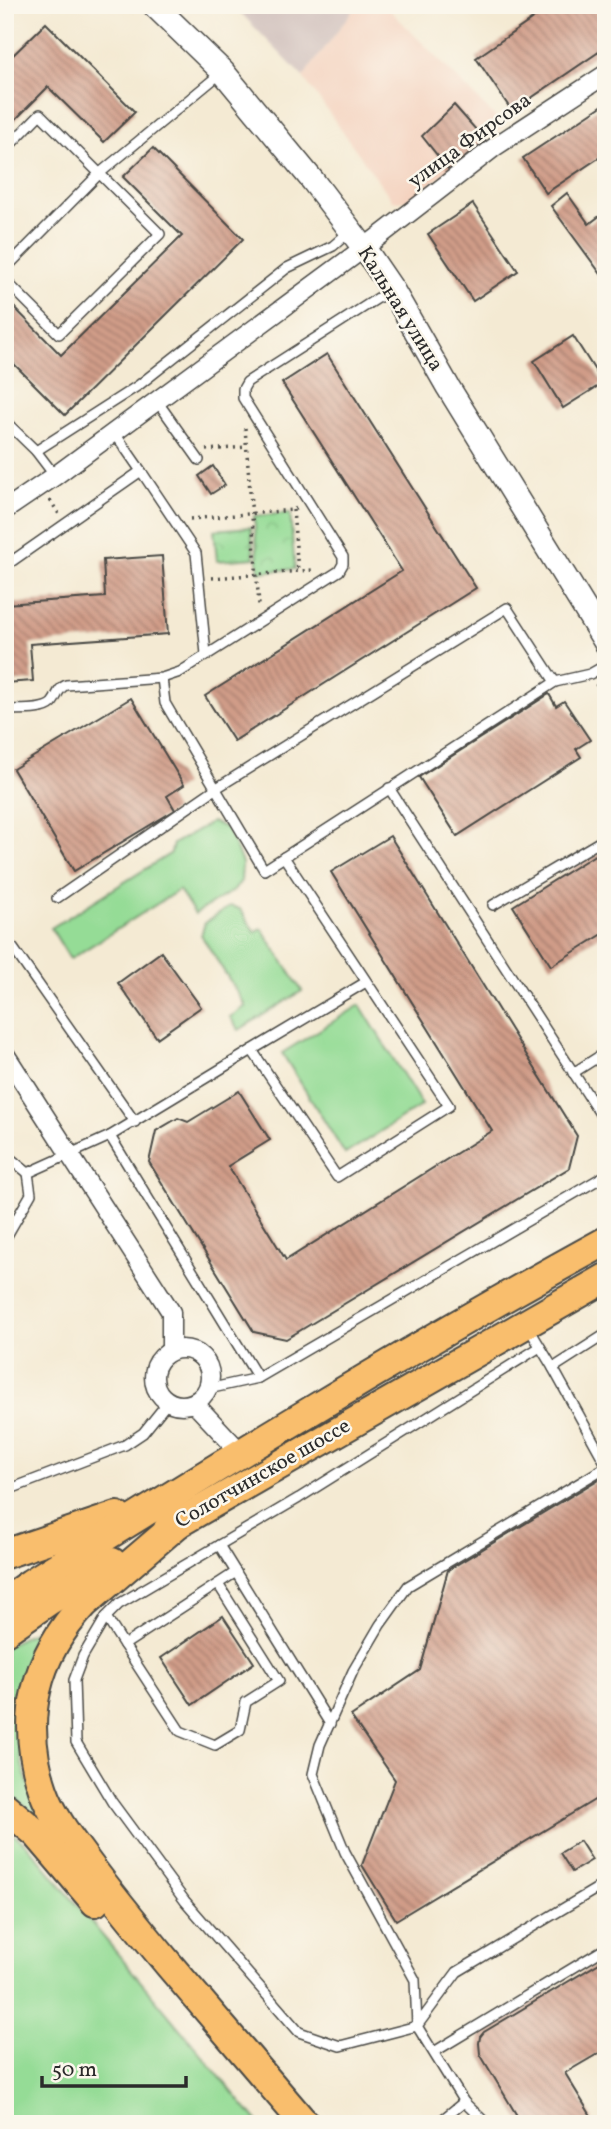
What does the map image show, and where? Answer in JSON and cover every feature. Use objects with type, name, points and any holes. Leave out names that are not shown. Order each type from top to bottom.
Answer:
[{"type":"main road","name":"Солотчинское шоссе","points":[[5,1631],[174,1509],[241,1453],[508,1295],[606,1241]]},
{"type":"main road","name":"Солотчинское шоссе","points":[[5,1601],[31,1583],[174,1509],[533,1335],[606,1278]]},
{"type":"main road","points":[[5,1554],[174,1509]]},
{"type":"main road","points":[[174,1509],[70,1619],[57,1638],[44,1661],[35,1688],[32,1719],[34,1754],[43,1791],[60,1824],[113,1899],[305,2124]]},
{"type":"main road","points":[[5,1807],[37,1834],[287,2124]]},
{"type":"street","name":"Кальная улица","points":[[154,5],[223,72],[358,240],[392,289],[448,387],[606,643]]},
{"type":"street","name":"улица Фирсова","points":[[5,510],[157,401],[358,240],[606,74]]},
{"type":"street","points":[[5,1054],[171,1312],[171,1351]]},
{"type":"street","points":[[508,1295],[533,1335]]},
{"type":"street","points":[[189,1350],[198,1354],[210,1370],[208,1389],[194,1403],[185,1406],[168,1402],[156,1389],[154,1371],[163,1356],[171,1351],[189,1350]]},
{"type":"street","points":[[194,1403],[241,1453]]},
{"type":"lane","points":[[5,269],[100,173],[223,72]]},
{"type":"lane","points":[[5,150],[40,114],[160,234],[59,334],[5,280]]},
{"type":"lane","points":[[36,451],[139,385],[287,268],[333,246],[358,240]]},
{"type":"lane","points":[[5,710],[50,705],[61,687],[66,685],[162,678],[180,672],[339,571],[343,557],[243,398],[243,389],[247,382],[392,289]]},
{"type":"lane","points":[[157,401],[196,455]]},
{"type":"lane","points":[[5,421],[36,451],[55,476]]},
{"type":"lane","points":[[114,432],[196,553],[206,654]]},
{"type":"lane","points":[[5,566],[141,471]]},
{"type":"lane","points":[[57,898],[215,789],[508,608],[555,682]]},
{"type":"lane","points":[[162,678],[165,703],[264,870],[555,682],[590,674],[606,665]]},
{"type":"lane","points":[[389,788],[606,1123]]},
{"type":"lane","points":[[492,905],[606,838]]},
{"type":"lane","points":[[252,1051],[337,1178],[449,1106],[284,857]]},
{"type":"lane","points":[[13,948],[135,1122]]},
{"type":"lane","points":[[28,1173],[135,1122],[366,982]]},
{"type":"lane","points":[[573,1073],[606,1052]]},
{"type":"lane","points":[[110,1136],[258,1378]]},
{"type":"lane","points":[[5,1154],[28,1173],[31,1194],[5,1238]]},
{"type":"lane","points":[[208,1389],[258,1378],[606,1175]]},
{"type":"lane","points":[[488,2124],[464,2102],[417,2026],[415,1980],[345,1852],[313,1774],[320,1745],[354,1671],[380,1625],[408,1586],[606,1465],[533,1335],[299,1498],[118,1604],[106,1617],[83,1656],[74,1680],[76,1742],[112,1802],[185,1900],[299,2032],[340,2046],[417,2026],[457,1972],[606,1883]]},
{"type":"lane","points":[[553,1368],[606,1335]]},
{"type":"lane","points":[[5,1492],[125,1445],[143,1433],[168,1402]]},
{"type":"lane","points":[[596,1444],[606,1438]]},
{"type":"lane","points":[[219,1545],[330,1724]]},
{"type":"lane","points":[[124,1645],[236,1572]]},
{"type":"lane","points":[[106,1617],[180,1731],[215,1745],[240,1730],[246,1702],[279,1681],[218,1584]]},
{"type":"lane","points":[[434,2052],[606,1948]]},
{"type":"lane","points":[[437,2124],[464,2102]]},
{"type":"path","points":[[256,418],[245,425],[261,620]]},
{"type":"path","points":[[196,455],[246,447]]},
{"type":"path","points":[[44,493],[66,524]]},
{"type":"path","points":[[175,520],[293,510],[307,501]]},
{"type":"path","points":[[293,510],[298,571]]},
{"type":"path","points":[[199,579],[314,570],[323,582]]},
{"type":"shaded area","points":[[233,5],[357,5],[303,77]]},
{"type":"shaded area","points":[[357,5],[385,5],[504,126],[411,200],[393,201],[303,77]]},
{"type":"green space","points":[[290,513],[295,569],[259,572],[254,516]]},
{"type":"green space","points":[[251,527],[254,558],[217,561],[214,530]]},
{"type":"green space","points":[[212,822],[227,828],[242,863],[241,881],[234,890],[195,914],[179,890],[70,959],[51,928],[171,853],[173,844]]},
{"type":"green space","points":[[230,906],[240,909],[255,932],[262,929],[302,991],[239,1030],[230,1017],[246,1006],[201,935],[205,923]]},
{"type":"green space","points":[[360,1005],[422,1105],[345,1154],[282,1053]]},
{"type":"green space","points":[[35,1631],[40,1641],[21,1703],[19,1735],[23,1768],[41,1813],[35,1813],[5,1792],[5,1646]]},
{"type":"green space","points":[[5,1827],[28,1846],[259,2124],[5,2124]]},
{"type":"building","points":[[553,5],[600,5],[606,13],[606,47],[512,111],[476,58]]},
{"type":"building","points":[[46,23],[135,112],[104,142],[48,87],[5,130],[5,63]]},
{"type":"building","points":[[606,103],[606,153],[546,193],[523,158]]},
{"type":"building","points":[[454,105],[486,141],[449,170],[422,136]]},
{"type":"building","points":[[153,148],[243,239],[65,415],[5,355],[5,303],[8,301],[61,355],[182,236],[123,177]]},
{"type":"building","points":[[567,193],[589,224],[606,211],[606,281],[551,206]]},
{"type":"building","points":[[473,204],[518,271],[473,301],[428,234]]},
{"type":"building","points":[[573,336],[603,383],[563,408],[534,361]]},
{"type":"building","points":[[327,354],[476,588],[234,741],[205,696],[402,571],[282,383]]},
{"type":"building","points":[[213,466],[225,485],[211,494],[199,476]]},
{"type":"building","points":[[162,556],[168,634],[30,644],[33,681],[5,683],[5,604],[105,597],[103,560]]},
{"type":"building","points":[[549,694],[556,706],[564,701],[590,740],[576,749],[581,757],[457,836],[419,777]]},
{"type":"building","points":[[131,698],[184,785],[167,796],[175,810],[74,871],[13,769]]},
{"type":"building","points":[[390,836],[577,1136],[569,1168],[286,1339],[254,1332],[149,1162],[156,1131],[178,1118],[188,1122],[239,1091],[270,1140],[228,1166],[286,1260],[492,1131],[331,872]]},
{"type":"building","points":[[606,848],[606,932],[551,966],[513,906]]},
{"type":"building","points":[[161,952],[201,1007],[157,1038],[118,983]]},
{"type":"building","points":[[606,1475],[606,1793],[396,1920],[362,1865],[395,1780],[351,1716],[420,1670],[448,1570]]},
{"type":"building","points":[[223,1616],[254,1663],[192,1705],[161,1658]]},
{"type":"building","points":[[580,1841],[592,1860],[572,1872],[560,1853]]},
{"type":"building","points":[[606,1959],[606,2049],[565,2073],[593,2119],[584,2124],[522,2124],[480,2054],[480,2037],[484,2032]]}]
